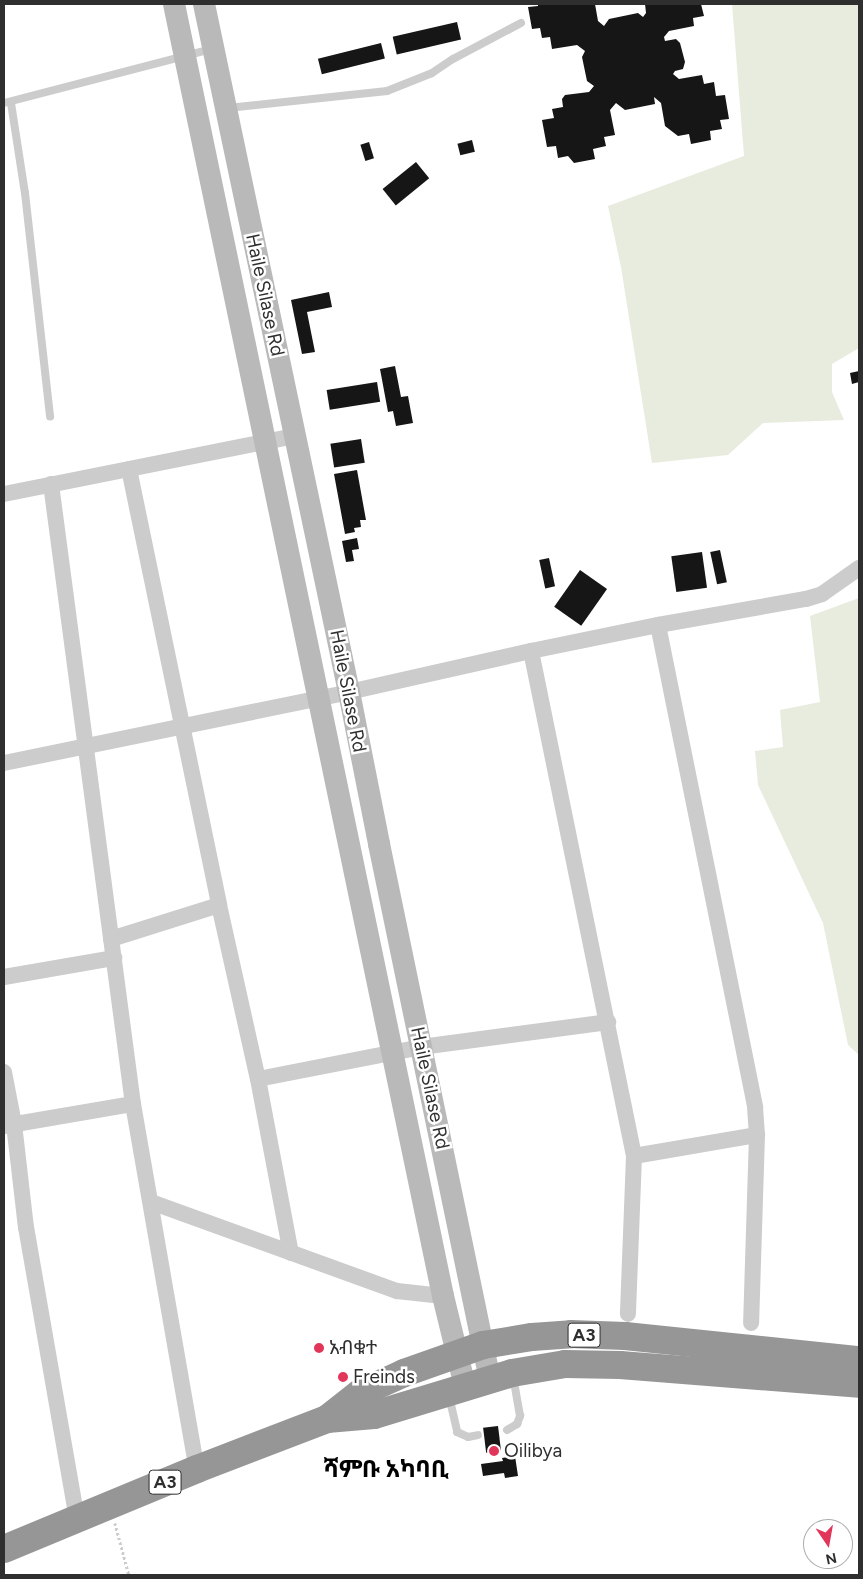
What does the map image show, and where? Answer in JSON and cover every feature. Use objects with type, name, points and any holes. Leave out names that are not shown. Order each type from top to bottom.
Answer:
[{"type":"highway","name":"A3","points":[[327,1419],[360,1393],[456,1354],[483,1345],[571,1334],[625,1336],[859,1360]]},
{"type":"highway","name":"A3","points":[[4,1549],[196,1469],[327,1419],[374,1415],[479,1383],[565,1364],[620,1365],[859,1384]]},
{"type":"main road","name":"Haile Silase Rd","points":[[174,4],[443,1296],[456,1354],[479,1383]]},
{"type":"main road","name":"Haile Silase Rd","points":[[204,4],[349,692],[483,1345],[479,1383]]},
{"type":"main road","points":[[422,1195],[450,1189]]},
{"type":"street","points":[[4,494],[295,436]]},
{"type":"street","points":[[129,469],[219,906],[258,1079],[291,1253]]},
{"type":"street","points":[[51,484],[112,939],[132,1104],[151,1202],[196,1469]]},
{"type":"street","points":[[4,763],[349,692],[531,650],[806,599],[822,594],[859,568]]},
{"type":"street","points":[[658,625],[755,1107],[757,1135],[752,1323]]},
{"type":"street","points":[[531,650],[634,1156],[628,1314]]},
{"type":"street","points":[[112,939],[219,906]]},
{"type":"street","points":[[4,977],[114,958]]},
{"type":"street","points":[[258,1079],[422,1047],[608,1022]]},
{"type":"street","points":[[4,1072],[9,1125],[77,1519]]},
{"type":"street","points":[[9,1125],[132,1104]]},
{"type":"street","points":[[634,1156],[757,1135]]},
{"type":"street","points":[[151,1202],[397,1291],[443,1296]]},
{"type":"lane","points":[[226,108],[387,91],[432,73],[453,59],[521,23]]},
{"type":"lane","points":[[50,417],[25,193],[7,103],[184,55],[213,49]]},
{"type":"lane","points":[[478,1435],[468,1437],[457,1432],[479,1383],[520,1416],[517,1424],[507,1430]]},
{"type":"path","points":[[110,1505],[129,1575]]},
{"type":"shaded area","points":[[732,4],[859,4],[859,348],[832,364],[832,392],[844,420],[763,423],[728,455],[652,463],[621,267],[608,206],[744,156]]},
{"type":"shaded area","points":[[859,598],[859,1055],[848,1045],[823,923],[758,785],[755,751],[783,747],[780,710],[820,702],[810,616]]},
{"type":"building","points":[[538,4],[595,4],[598,21],[604,26],[609,19],[638,13],[643,17],[646,13],[645,4],[701,4],[704,16],[693,18],[694,26],[669,31],[664,37],[665,41],[676,39],[680,43],[685,62],[683,69],[675,71],[673,74],[679,79],[702,75],[704,84],[714,82],[716,96],[725,95],[729,119],[720,120],[722,129],[710,131],[711,140],[691,144],[689,134],[678,136],[665,126],[661,103],[654,97],[655,104],[625,110],[616,103],[610,110],[615,135],[604,137],[606,146],[593,149],[595,159],[574,163],[568,156],[558,158],[556,146],[547,147],[542,120],[554,118],[552,109],[563,107],[562,99],[565,95],[589,92],[594,86],[587,81],[582,57],[585,51],[577,45],[552,49],[550,37],[542,38],[540,28],[532,29],[528,7],[538,6]]},
{"type":"building","points":[[457,22],[461,40],[397,54],[393,37]]},
{"type":"building","points":[[381,43],[385,59],[322,74],[318,59]]},
{"type":"building","points":[[472,140],[475,152],[460,155],[457,144]]},
{"type":"building","points":[[369,142],[374,158],[365,161],[360,145]]},
{"type":"building","points":[[416,162],[429,178],[396,205],[383,189]]},
{"type":"building","points":[[329,292],[332,307],[307,312],[315,352],[302,354],[291,300]]},
{"type":"building","points":[[395,366],[401,397],[408,396],[413,423],[396,426],[393,411],[388,412],[380,369]]},
{"type":"building","points":[[859,371],[859,382],[852,384],[850,373]]},
{"type":"building","points":[[377,382],[380,402],[330,410],[327,390]]},
{"type":"building","points":[[361,439],[365,463],[334,468],[330,444]]},
{"type":"building","points":[[357,470],[366,520],[360,520],[361,527],[354,528],[355,532],[345,534],[334,474]]},
{"type":"building","points":[[357,538],[359,549],[352,550],[354,561],[346,562],[342,541]]},
{"type":"building","points":[[720,550],[727,582],[717,584],[710,552]]},
{"type":"building","points":[[702,552],[707,588],[676,592],[671,556]]},
{"type":"building","points":[[549,558],[555,586],[545,588],[539,560]]},
{"type":"building","points":[[580,570],[607,589],[581,626],[554,607]]},
{"type":"building","points":[[498,1426],[501,1451],[486,1453],[483,1428]]},
{"type":"building","points":[[515,1456],[518,1476],[505,1478],[504,1473],[483,1476],[481,1464],[503,1461],[502,1458]]},
{"type":"place","name":"አብቁተ","points":[[319,1348]]},
{"type":"place","name":"Freinds","points":[[343,1377]]},
{"type":"place","name":"Oilibya","points":[[494,1451]]},
{"type":"district","name":"ሻምቡ አካባቢ","points":[[386,1469]]}]
